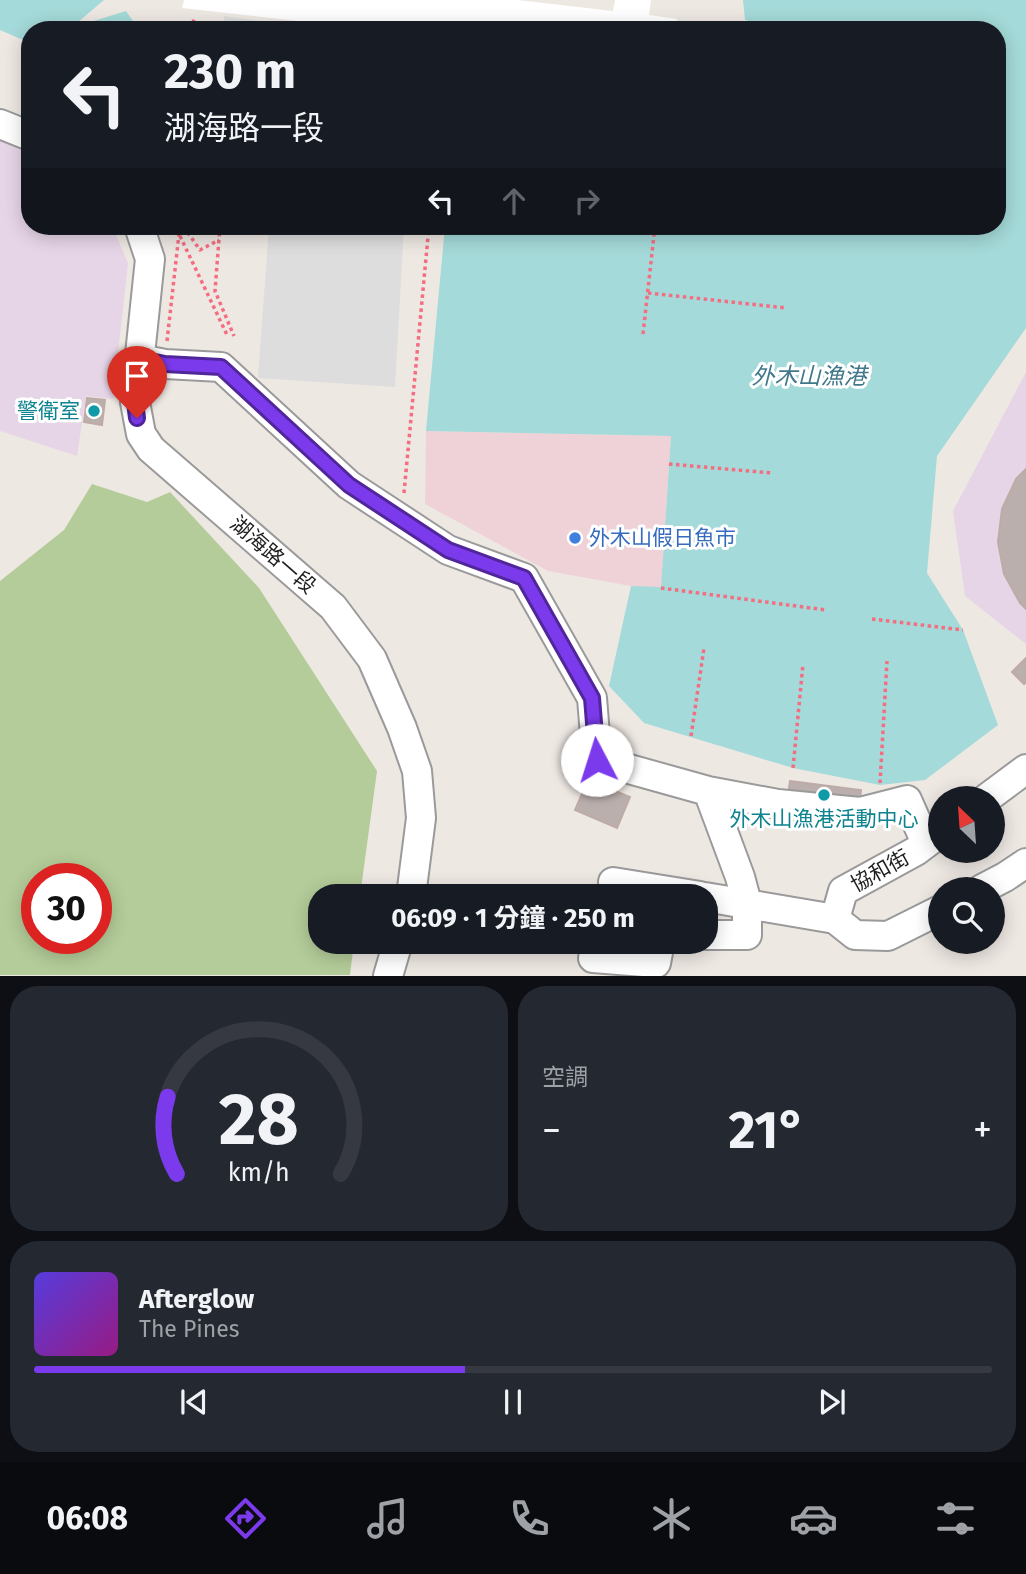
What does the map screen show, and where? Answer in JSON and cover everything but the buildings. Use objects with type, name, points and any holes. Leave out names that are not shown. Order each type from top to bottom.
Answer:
[{"type":"street","points":[[0,124],[21,132]]},
{"type":"street","name":"湖海路一段","points":[[142,235],[150,259],[152,362],[136,410],[141,434],[151,449],[333,607],[373,659],[417,771],[421,818],[413,884]]},
{"type":"street","points":[[150,259],[163,235]]},
{"type":"street","points":[[152,362],[221,367],[349,485],[448,550],[524,578],[592,698],[597,760],[708,791],[778,804],[860,812],[907,800],[928,831]]},
{"type":"street","points":[[1003,786],[1026,769]]},
{"type":"street","points":[[708,791],[747,903],[747,935],[718,935]]},
{"type":"street","name":"協和街","points":[[835,919],[843,891],[928,841]]},
{"type":"street","points":[[1005,877],[1026,863]]},
{"type":"street","points":[[613,882],[625,884]]},
{"type":"street","points":[[718,899],[835,919],[855,935],[888,936],[928,916]]},
{"type":"street","points":[[388,975],[394,954]]},
{"type":"street","points":[[593,958],[656,963],[658,954]]},
{"type":"path","points":[[152,362],[168,235]]},
{"type":"path","points":[[172,235],[228,337]]},
{"type":"path","points":[[189,235],[200,250],[219,240]]},
{"type":"path","points":[[219,235],[215,291],[234,336]]},
{"type":"path","points":[[403,505],[428,235]]},
{"type":"path","points":[[643,334],[653,235]]},
{"type":"path","points":[[648,293],[787,308]]},
{"type":"path","points":[[670,464],[772,473]]},
{"type":"path","points":[[661,588],[826,610]]},
{"type":"path","points":[[872,619],[962,630]]},
{"type":"path","points":[[691,736],[704,648]]},
{"type":"path","points":[[880,785],[887,661]]},
{"type":"path","points":[[793,768],[803,664]]},
{"type":"shaded area","points":[[224,16],[260,21],[224,21]]},
{"type":"shaded area","points":[[0,137],[21,145],[21,235],[116,235],[128,263],[113,399],[86,396],[77,456],[0,431]]},
{"type":"shaded area","points":[[268,235],[403,235],[395,387],[258,378]]},
{"type":"shaded area","points":[[1026,372],[1026,644],[965,596],[953,511]]},
{"type":"shaded area","name":"外木山假日魚市","points":[[426,431],[671,436],[661,588],[631,586],[548,571],[425,504]]},
{"type":"green space","points":[[92,484],[147,502],[170,492],[259,588],[377,771],[362,884],[308,884],[308,954],[353,954],[350,975],[0,975],[0,581],[64,530]]},
{"type":"water","points":[[0,0],[104,0],[79,21],[21,21],[21,39],[0,30]]},
{"type":"water","name":"外木山漁港","points":[[743,0],[1026,0],[1026,328],[937,456],[927,573],[963,630],[998,725],[925,780],[880,785],[793,768],[644,723],[609,686],[631,586],[661,587],[671,436],[426,431],[444,235],[1006,235],[1006,21],[745,20]]},
{"type":"water","points":[[126,11],[133,21],[94,21]]},
{"type":"pier","points":[[184,0],[517,0],[613,11],[615,0],[651,0],[649,15],[677,19],[298,21],[182,8]]},
{"type":"place","name":"警衛室","points":[[94,411]]},
{"type":"place","name":"外木山假日魚市","points":[[575,538]]},
{"type":"place","name":"外木山漁港活動中心","points":[[824,795]]},
{"type":"route","points":[[137,418],[135,402],[140,359],[165,364],[221,367],[349,485],[448,550],[524,578],[592,698],[597,760]]}]
